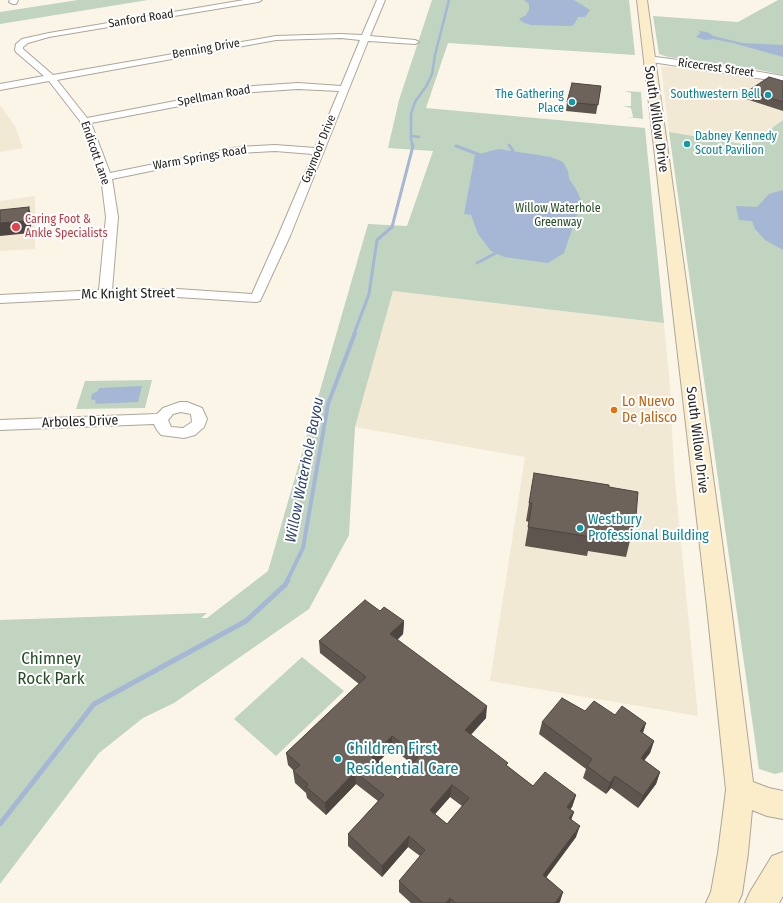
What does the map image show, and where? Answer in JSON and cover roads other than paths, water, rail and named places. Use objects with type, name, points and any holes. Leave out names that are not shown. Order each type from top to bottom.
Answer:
[{"type":"street","name":"Sanford Road","points":[[25,41],[49,35],[258,0]]},
{"type":"street","name":"Gaymoor Drive","points":[[256,298],[381,0]]},
{"type":"street","name":"South Willow Drive","points":[[642,0],[685,352],[719,607],[740,790],[733,853],[726,894],[722,903]]},
{"type":"street","name":"Benning Drive","points":[[0,87],[276,38],[319,36],[414,42]]},
{"type":"street","name":"Endicott Lane","points":[[25,41],[19,46],[19,50],[50,77],[85,120],[106,177],[112,217],[104,294]]},
{"type":"street","name":"Ricecrest Street","points":[[648,59],[783,79]]},
{"type":"street","name":"Spellman Road","points":[[85,120],[253,89],[285,86],[344,88]]},
{"type":"street","name":"Warm Springs Road","points":[[106,177],[238,150],[275,148],[318,151]]},
{"type":"street","name":"Mc Knight Street","points":[[0,299],[104,294],[177,294],[256,298]]},
{"type":"street","name":"Arboles Drive","points":[[0,425],[161,419]]},
{"type":"street","points":[[740,790],[767,802],[783,805]]},
{"type":"street","points":[[761,903],[783,867]]},
{"type":"water","points":[[524,0],[574,0],[590,10],[585,17],[578,17],[572,26],[531,25],[524,23],[519,19],[526,15],[529,10],[529,4]]},
{"type":"water","points":[[699,31],[742,43],[783,45],[783,57],[733,43],[713,39],[705,40],[696,37],[700,33]]},
{"type":"water","points":[[499,149],[551,157],[563,162],[568,171],[569,179],[581,200],[564,253],[548,263],[504,257],[491,251],[478,234],[471,215],[464,214],[475,155]]},
{"type":"water","points":[[783,190],[783,250],[765,240],[755,229],[752,221],[739,220],[736,206],[757,207],[769,194]]},
{"type":"water","points":[[142,386],[138,402],[95,404],[96,401],[91,399],[92,394],[98,391],[99,388]]},
{"type":"waterway","name":"Willow Waterhole Bayou","points":[[413,145],[411,140],[411,114],[415,102],[427,85],[432,74],[435,55],[449,0]]},
{"type":"waterway","name":"Willow Waterhole Bayou","points":[[412,136],[419,137]]},
{"type":"waterway","name":"Willow Waterhole Bayou","points":[[354,334],[369,294],[377,240],[392,227],[413,146],[412,144]]},
{"type":"waterway","points":[[509,145],[513,151],[513,155]]},
{"type":"waterway","points":[[456,146],[483,156]]},
{"type":"waterway","points":[[477,263],[496,253],[497,249]]},
{"type":"waterway","name":"Willow Waterhole Bayou","points":[[287,581],[303,548],[328,404],[355,333]]},
{"type":"waterway","name":"Willow Waterhole Bayou","points":[[0,824],[94,704],[246,621],[285,585],[288,580]]},
{"type":"place","name":"Southwestern Bell","points":[[768,95]]},
{"type":"place","name":"The Gathering Place","points":[[572,102]]},
{"type":"place","name":"Dabney Kennedy Scout Pavilion","points":[[687,144]]},
{"type":"place","name":"Caring Foot & Ankle Specialists","points":[[16,227]]},
{"type":"place","name":"Lo Nuevo De Jalisco","points":[[614,410]]},
{"type":"place","name":"Westbury Professional Building","points":[[580,528]]},
{"type":"place","name":"Children First Residential Care","points":[[338,759]]},
{"type":"park label","name":"Willow Waterhole Greenway","points":[[558,216]]},
{"type":"park label","name":"Chimney Rock Park","points":[[51,669]]}]
